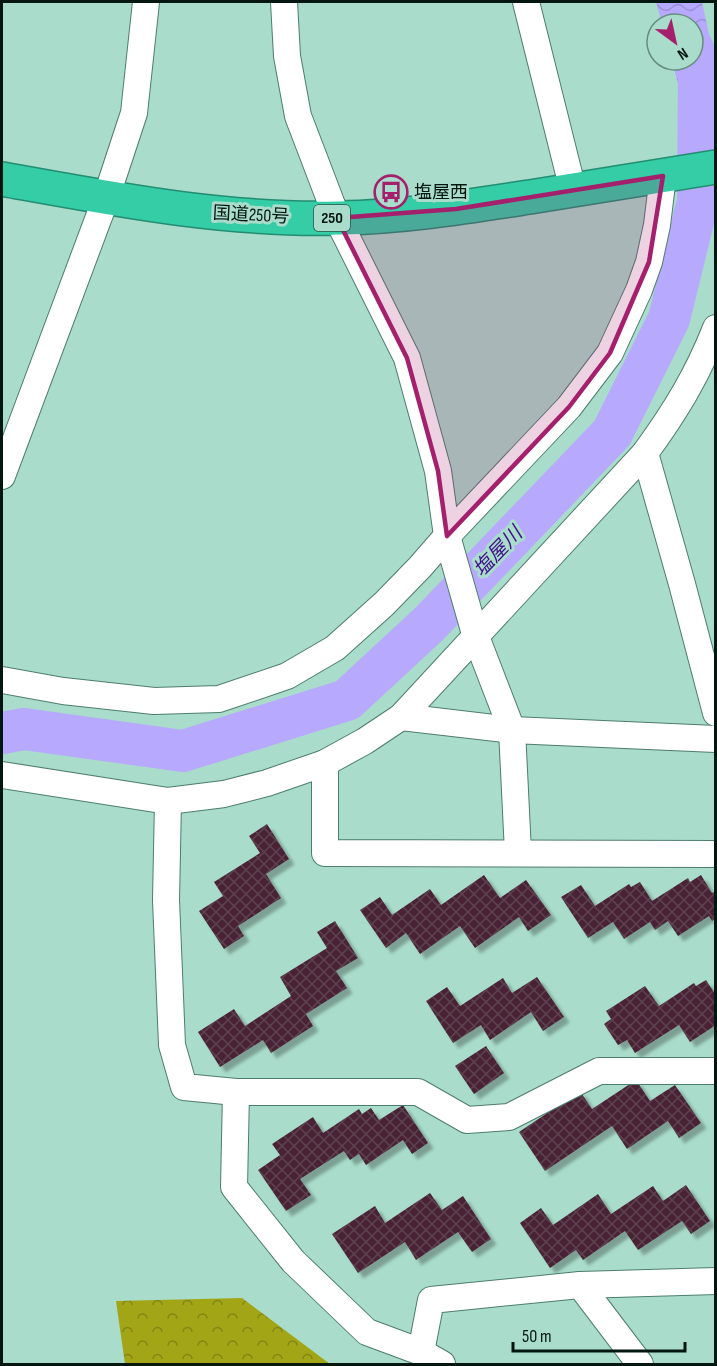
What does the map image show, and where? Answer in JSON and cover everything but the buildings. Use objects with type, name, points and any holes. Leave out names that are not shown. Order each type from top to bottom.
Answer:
[{"type":"highway","name":"国道250号","points":[[2,179],[106,198],[215,213],[262,217],[337,218],[395,215],[456,208],[716,167]]},
{"type":"street","points":[[2,476],[106,198],[134,113],[146,2]]},
{"type":"street","points":[[284,2],[287,56],[298,116],[337,218],[407,357],[438,471],[447,536],[476,634],[512,730],[518,852]]},
{"type":"street","points":[[526,2],[573,190]]},
{"type":"street","points":[[2,680],[63,691],[154,701],[219,699],[287,676],[335,648],[384,604],[569,407],[610,353],[639,290],[649,262],[657,225],[663,176]]},
{"type":"street","points":[[2,775],[168,801],[224,794],[267,783],[325,763],[366,741],[401,717],[645,453],[673,415],[701,366],[716,328]]},
{"type":"street","points":[[645,453],[716,713]]},
{"type":"street","points":[[401,717],[512,730],[716,740]]},
{"type":"street","points":[[325,763],[325,853],[716,854]]},
{"type":"street","points":[[168,801],[166,900],[172,1045],[184,1088],[236,1092],[418,1092],[467,1120],[509,1117],[599,1071],[716,1071]]},
{"type":"street","points":[[236,1092],[234,1186],[293,1261],[367,1332],[431,1358],[431,1300],[580,1285],[716,1281]]},
{"type":"street","points":[[580,1285],[640,1365]]},
{"type":"highlighted area","points":[[663,176],[649,262],[610,353],[569,407],[447,536],[438,471],[407,358],[337,218],[456,209]]},
{"type":"green space","points":[[242,1298],[330,1364],[125,1364],[116,1301]]},
{"type":"water","points":[[656,2],[702,2],[704,12],[659,12]]},
{"type":"water","points":[[705,16],[715,61],[715,130],[681,135],[678,84],[675,72],[705,72]]},
{"type":"waterway","name":"塩屋川","points":[[2,733],[24,729],[183,751],[347,700],[429,624],[612,433],[669,319],[698,201],[699,72]]},
{"type":"place","name":"塩屋西","points":[[391,192]]}]
